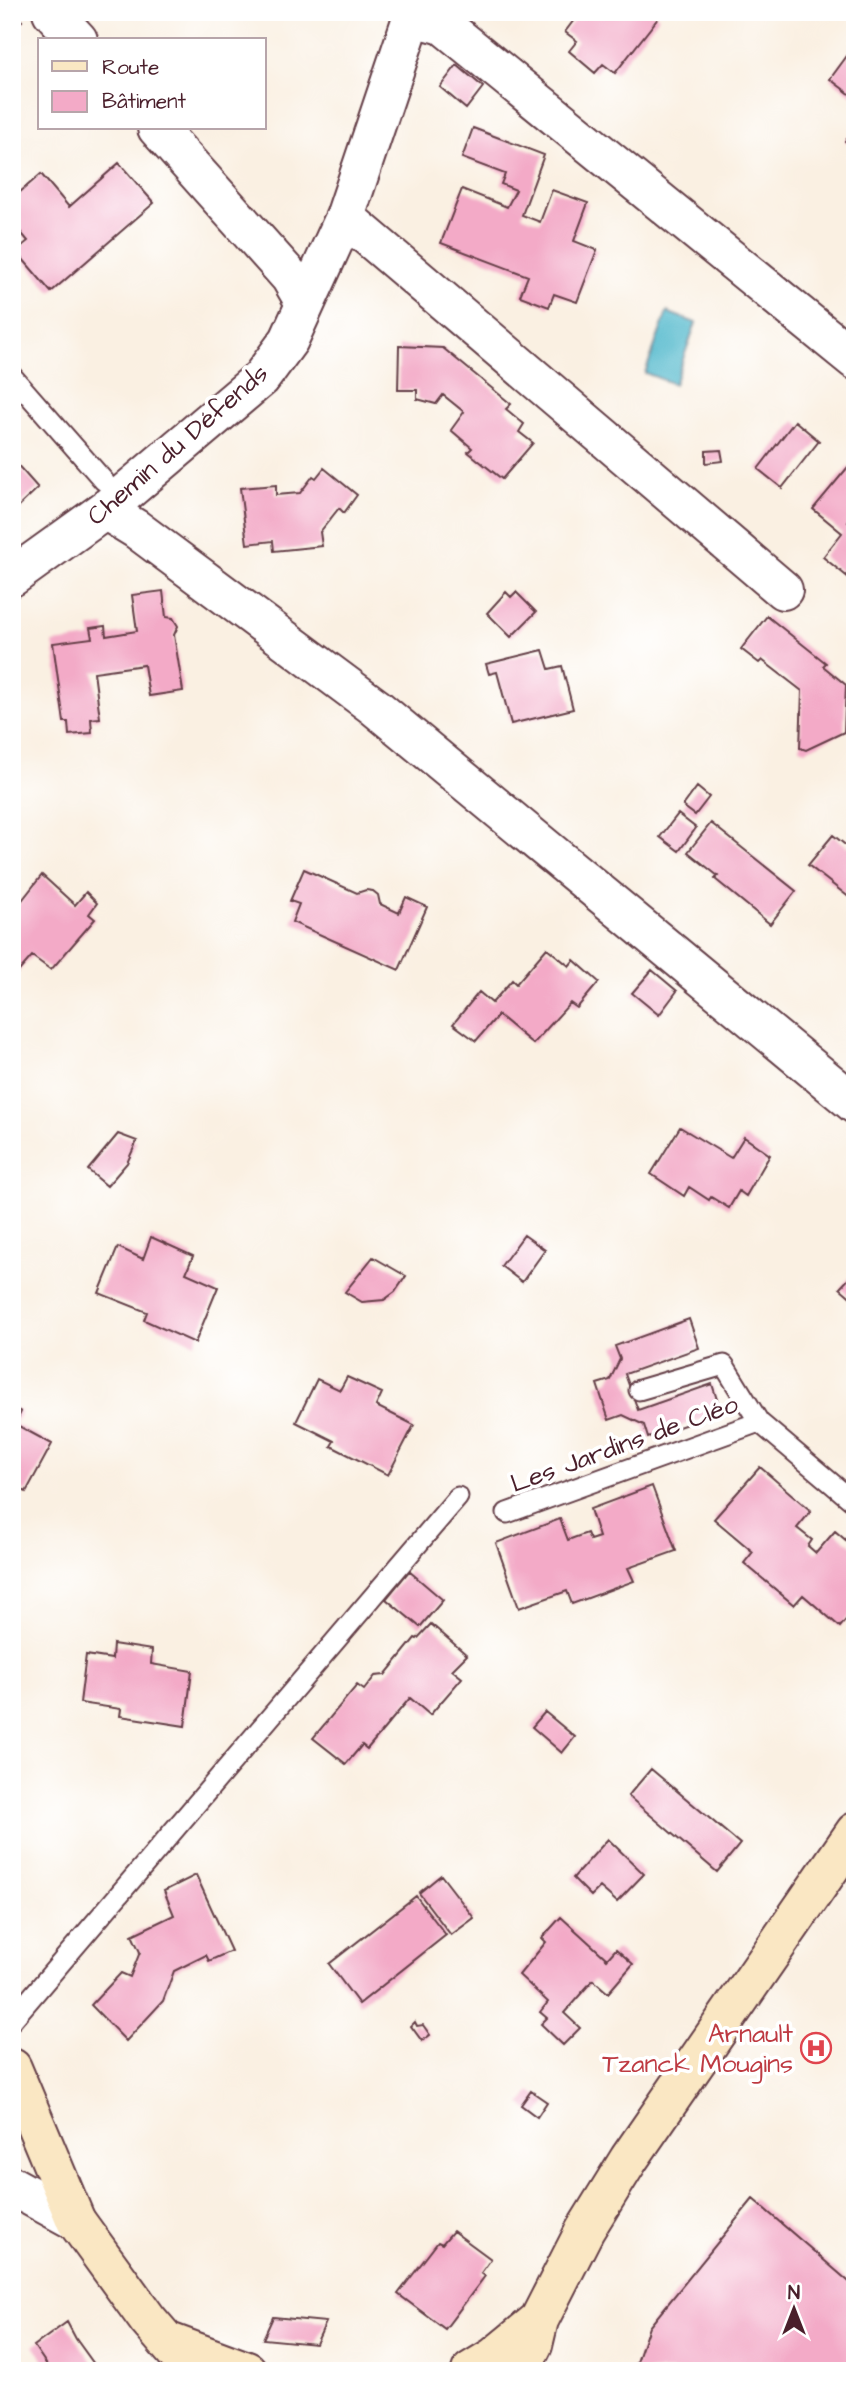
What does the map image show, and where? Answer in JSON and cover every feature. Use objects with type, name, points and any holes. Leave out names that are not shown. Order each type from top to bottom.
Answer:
[{"type":"main road","points":[[520,2371],[533,2345],[539,2320],[585,2230],[629,2160],[855,1832]]},
{"type":"main road","points":[[12,2068],[76,2221],[148,2320],[181,2356],[247,2371]]},
{"type":"main road","points":[[471,2371],[494,2357],[539,2320]]},
{"type":"street","points":[[52,12],[76,38]]},
{"type":"street","points":[[414,14],[443,25],[855,360]]},
{"type":"street","name":"Chemin du Défends","points":[[12,577],[109,496],[145,474],[261,378],[289,340],[345,217],[414,14]]},
{"type":"street","points":[[159,130],[290,277],[305,303]]},
{"type":"street","points":[[345,217],[783,590]]},
{"type":"street","points":[[109,496],[136,528],[375,706],[855,1104]]},
{"type":"street","points":[[12,2186],[76,2221]]},
{"type":"lane","points":[[12,376],[109,496]]},
{"type":"lane","points":[[639,1390],[724,1365],[759,1422]]},
{"type":"lane","name":"Les Jardins de Cléo","points":[[507,1513],[759,1422],[855,1503]]},
{"type":"lane","points":[[12,2020],[458,1497]]},
{"type":"water","points":[[667,312],[696,323],[674,384],[645,373]]},
{"type":"building","points":[[12,12],[22,21],[12,29]]},
{"type":"building","points":[[580,12],[652,12],[659,17],[615,73],[603,64],[595,73],[569,51],[577,41],[565,32]]},
{"type":"building","points":[[855,45],[855,98],[830,79]]},
{"type":"building","points":[[457,65],[483,87],[466,109],[440,87]]},
{"type":"building","points":[[473,128],[544,155],[522,215],[540,222],[552,190],[588,203],[574,241],[597,250],[577,302],[554,294],[549,307],[520,296],[528,276],[441,243],[462,189],[507,207],[516,190],[501,184],[505,174],[462,158]]},
{"type":"building","points":[[855,129],[855,145],[853,147],[845,141]]},
{"type":"building","points":[[119,163],[154,203],[51,292],[16,251],[28,241],[12,222],[12,199],[41,174],[69,207]]},
{"type":"building","points":[[399,346],[443,348],[511,404],[506,409],[524,424],[519,432],[533,443],[502,479],[468,452],[472,448],[451,430],[464,412],[443,395],[436,404],[417,399],[417,390],[398,390]]},
{"type":"building","points":[[795,421],[819,441],[782,488],[758,469]]},
{"type":"building","points":[[721,450],[723,461],[706,463],[706,451]]},
{"type":"building","points":[[15,462],[38,488],[17,508],[12,504],[12,465]]},
{"type":"building","points":[[848,467],[855,473],[855,513],[848,522],[855,527],[855,583],[823,557],[842,533],[813,509]]},
{"type":"building","points":[[324,468],[357,495],[344,513],[339,508],[320,532],[322,546],[274,551],[273,541],[247,544],[240,488],[276,485],[276,495],[300,493],[313,476],[316,478]]},
{"type":"building","points":[[163,591],[166,617],[173,618],[178,626],[174,635],[183,691],[149,696],[144,665],[94,672],[100,718],[91,719],[92,733],[69,735],[68,722],[64,722],[53,643],[92,638],[90,628],[105,626],[106,636],[137,631],[132,595]]},
{"type":"building","points":[[506,592],[511,597],[516,592],[536,612],[511,637],[487,613]]},
{"type":"building","points":[[767,616],[826,663],[823,666],[846,685],[844,732],[806,750],[800,748],[802,691],[762,660],[759,663],[741,649]]},
{"type":"building","points":[[543,650],[549,669],[562,666],[573,709],[511,724],[497,672],[489,674],[486,664]]},
{"type":"building","points":[[697,787],[709,797],[695,815],[683,806]]},
{"type":"building","points":[[678,814],[696,828],[679,851],[660,837]]},
{"type":"building","points":[[711,823],[796,891],[770,924],[715,879],[718,876],[688,852]]},
{"type":"building","points":[[833,835],[848,847],[855,838],[855,902],[808,865]]},
{"type":"building","points":[[304,869],[357,893],[373,891],[378,895],[380,904],[399,913],[406,897],[427,907],[399,970],[292,922],[299,904],[290,901]]},
{"type":"building","points":[[42,875],[75,905],[86,892],[97,903],[89,914],[95,919],[51,970],[32,956],[12,979],[12,913]]},
{"type":"building","points":[[547,948],[569,966],[574,960],[599,982],[577,1008],[570,1003],[533,1044],[498,1015],[476,1041],[453,1024],[479,992],[492,1003],[512,980],[516,984]]},
{"type":"building","points":[[652,970],[677,991],[659,1015],[632,993]]},
{"type":"building","points":[[680,1127],[731,1158],[744,1137],[770,1155],[746,1196],[739,1191],[729,1208],[711,1197],[709,1200],[689,1187],[684,1196],[651,1174]]},
{"type":"building","points":[[118,1134],[137,1141],[127,1163],[107,1186],[88,1170]]},
{"type":"building","points":[[524,1235],[545,1250],[522,1282],[501,1266]]},
{"type":"building","points":[[151,1237],[193,1256],[186,1273],[218,1287],[195,1343],[144,1320],[147,1312],[99,1293],[118,1247],[143,1259]]},
{"type":"building","points":[[373,1257],[406,1276],[395,1292],[384,1300],[362,1302],[345,1292]]},
{"type":"building","points":[[855,1272],[855,1301],[840,1288]]},
{"type":"building","points":[[689,1319],[699,1348],[625,1374],[638,1410],[712,1384],[721,1412],[648,1438],[644,1425],[623,1415],[609,1420],[597,1384],[610,1380],[620,1359],[615,1346]]},
{"type":"building","points":[[347,1377],[382,1393],[376,1406],[414,1425],[388,1475],[331,1446],[334,1441],[296,1422],[317,1379],[340,1390]]},
{"type":"building","points":[[12,1407],[21,1412],[15,1424],[52,1444],[26,1492],[12,1485]]},
{"type":"building","points":[[760,1467],[811,1511],[797,1528],[812,1540],[808,1546],[816,1553],[835,1531],[855,1548],[855,1609],[840,1627],[803,1595],[794,1605],[744,1563],[753,1552],[714,1519]]},
{"type":"building","points":[[652,1486],[676,1551],[628,1568],[634,1581],[572,1604],[567,1591],[519,1608],[496,1543],[560,1519],[568,1540],[587,1533],[590,1540],[599,1537],[590,1509]]},
{"type":"building","points":[[409,1571],[443,1600],[420,1627],[386,1599]]},
{"type":"building","points":[[431,1624],[467,1655],[452,1670],[462,1678],[430,1715],[410,1698],[367,1749],[362,1745],[346,1764],[313,1738],[357,1685],[364,1690],[375,1676],[385,1675],[415,1638]]},
{"type":"building","points":[[113,1644],[152,1650],[151,1664],[192,1671],[185,1726],[120,1716],[121,1709],[80,1703],[86,1655],[112,1659]]},
{"type":"building","points":[[545,1712],[575,1737],[562,1753],[532,1727]]},
{"type":"building","points":[[651,1769],[740,1844],[717,1872],[628,1796]]},
{"type":"building","points":[[608,1839],[644,1874],[617,1902],[600,1887],[591,1896],[573,1878]]},
{"type":"building","points":[[196,1875],[231,1951],[209,1961],[206,1955],[174,1971],[163,2001],[126,2041],[91,2005],[121,1973],[130,1977],[140,1952],[132,1935],[174,1915],[164,1891]]},
{"type":"building","points":[[441,1875],[474,1918],[451,1935],[419,1893]]},
{"type":"building","points":[[416,1896],[446,1935],[359,2004],[329,1964]]},
{"type":"building","points":[[561,1917],[607,1959],[616,1949],[633,1964],[608,1993],[593,1980],[564,2013],[580,2028],[563,2045],[541,2024],[547,2018],[540,2012],[548,2002],[519,1975],[546,1942],[542,1938]]},
{"type":"building","points":[[415,2022],[417,2026],[423,2025],[430,2035],[422,2041],[411,2026]]},
{"type":"building","points":[[531,2091],[547,2102],[537,2117],[521,2105]]},
{"type":"building","points":[[753,2199],[855,2287],[855,2355],[840,2371],[634,2371],[649,2327]]},
{"type":"building","points":[[453,2231],[491,2259],[481,2273],[485,2276],[445,2329],[398,2294],[438,2242],[442,2244]]},
{"type":"building","points":[[273,2317],[326,2322],[316,2344],[263,2339]]},
{"type":"building","points":[[67,2322],[99,2371],[51,2371],[34,2346]]},
{"type":"place","name":"Arnault Tzanck Mougins","points":[[816,2048]]}]
